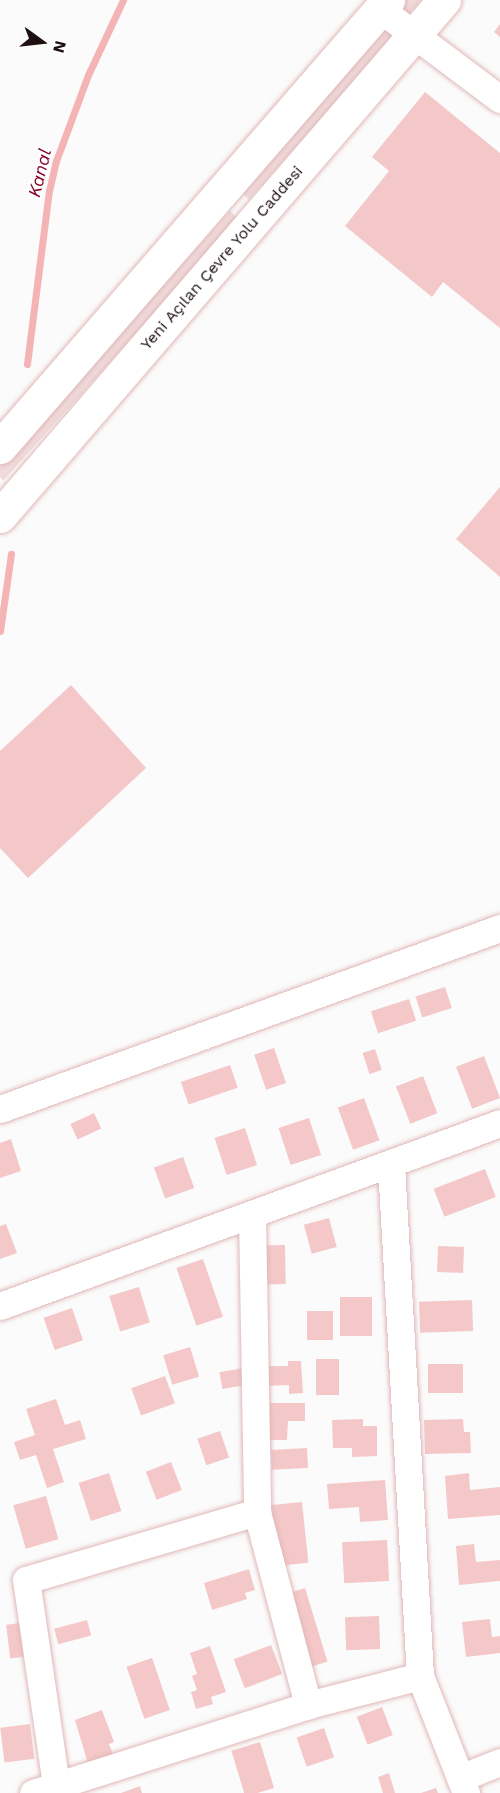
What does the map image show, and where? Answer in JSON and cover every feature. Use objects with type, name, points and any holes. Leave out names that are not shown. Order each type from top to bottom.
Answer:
[{"type":"main road","name":"Yeni Açılan Çevre Yolu Caddesi","points":[[0,516],[444,0]]},
{"type":"main road","points":[[0,447],[384,5]]},
{"type":"street","points":[[384,5],[413,36],[500,99]]},
{"type":"street","points":[[0,1109],[500,928]]},
{"type":"street","points":[[0,1305],[391,1165],[500,1123]]},
{"type":"street","points":[[391,1165],[420,1676],[463,1785],[500,1762]]},
{"type":"street","points":[[252,1215],[257,1512],[308,1705]]},
{"type":"street","points":[[257,1512],[26,1580],[44,1789],[308,1705],[420,1676]]},
{"type":"shaded area","points":[[403,0],[421,0],[406,17],[396,8]]},
{"type":"shaded area","points":[[385,30],[394,38],[249,199],[240,191]]},
{"type":"shaded area","points":[[230,211],[239,219],[3,481],[0,478],[0,466]]},
{"type":"building","points":[[500,24],[500,37],[494,32]]},
{"type":"building","points":[[425,92],[500,153],[500,328],[443,282],[432,297],[345,226],[389,171],[372,157]]},
{"type":"building","points":[[500,487],[500,577],[456,539]]},
{"type":"building","points":[[71,685],[146,768],[28,878],[0,848],[0,751]]},
{"type":"building","points":[[445,987],[452,1008],[422,1018],[416,997]]},
{"type":"building","points":[[409,999],[416,1021],[378,1033],[371,1011]]},
{"type":"building","points":[[274,1048],[286,1083],[266,1090],[254,1055]]},
{"type":"building","points":[[375,1049],[382,1070],[369,1074],[363,1053]]},
{"type":"building","points":[[484,1056],[500,1098],[472,1109],[456,1067]]},
{"type":"building","points":[[230,1065],[238,1088],[189,1105],[181,1082]]},
{"type":"building","points":[[423,1076],[437,1113],[410,1124],[396,1086]]},
{"type":"building","points":[[364,1098],[379,1140],[353,1150],[338,1108]]},
{"type":"building","points":[[94,1113],[101,1128],[78,1139],[70,1124]]},
{"type":"building","points":[[309,1118],[321,1155],[291,1165],[279,1128]]},
{"type":"building","points":[[245,1128],[257,1165],[227,1175],[215,1138]]},
{"type":"building","points":[[11,1139],[21,1171],[0,1178],[0,1143]]},
{"type":"building","points":[[183,1157],[194,1188],[165,1199],[154,1168]]},
{"type":"building","points":[[485,1169],[496,1197],[444,1217],[434,1189]]},
{"type":"building","points":[[329,1218],[337,1247],[312,1254],[304,1225]]},
{"type":"building","points":[[6,1224],[17,1253],[0,1259],[0,1226]]},
{"type":"building","points":[[260,1245],[285,1245],[286,1284],[261,1284]]},
{"type":"building","points":[[438,1246],[464,1247],[463,1273],[437,1272]]},
{"type":"building","points":[[203,1259],[223,1317],[196,1326],[177,1268]]},
{"type":"building","points":[[139,1287],[150,1322],[120,1331],[109,1296]]},
{"type":"building","points":[[340,1297],[372,1297],[372,1336],[340,1336]]},
{"type":"building","points":[[472,1300],[473,1331],[420,1333],[419,1302]]},
{"type":"building","points":[[72,1308],[83,1340],[55,1350],[44,1318]]},
{"type":"building","points":[[307,1311],[333,1311],[333,1340],[307,1340]]},
{"type":"building","points":[[190,1347],[199,1377],[172,1385],[163,1355]]},
{"type":"building","points":[[316,1359],[339,1359],[339,1395],[316,1395]]},
{"type":"building","points":[[288,1361],[301,1361],[303,1393],[289,1394],[289,1385],[266,1386],[265,1366],[288,1366]]},
{"type":"building","points":[[428,1364],[463,1364],[463,1393],[428,1393]]},
{"type":"building","points":[[249,1367],[252,1384],[222,1389],[219,1372]]},
{"type":"building","points":[[165,1376],[175,1403],[141,1416],[131,1388]]},
{"type":"building","points":[[56,1399],[65,1425],[80,1420],[86,1439],[53,1449],[64,1482],[47,1488],[36,1455],[20,1460],[14,1442],[35,1435],[26,1409]]},
{"type":"building","points":[[269,1403],[305,1403],[305,1421],[288,1421],[287,1440],[269,1440]]},
{"type":"building","points":[[363,1419],[363,1426],[377,1426],[377,1456],[352,1457],[352,1448],[333,1448],[332,1420]]},
{"type":"building","points":[[463,1419],[464,1432],[470,1432],[471,1453],[425,1454],[424,1420]]},
{"type":"building","points":[[220,1431],[229,1457],[206,1465],[197,1439]]},
{"type":"building","points":[[307,1448],[308,1468],[272,1470],[271,1450]]},
{"type":"building","points":[[171,1462],[182,1490],[157,1500],[146,1472]]},
{"type":"building","points":[[109,1473],[121,1511],[91,1521],[79,1483]]},
{"type":"building","points":[[469,1473],[470,1490],[500,1487],[500,1515],[448,1519],[445,1476]]},
{"type":"building","points":[[385,1480],[388,1520],[360,1522],[359,1507],[329,1509],[327,1484]]},
{"type":"building","points":[[46,1496],[58,1539],[26,1549],[13,1505]]},
{"type":"building","points":[[302,1502],[308,1563],[277,1566],[270,1505]]},
{"type":"building","points":[[387,1540],[389,1581],[344,1583],[342,1542]]},
{"type":"building","points":[[474,1544],[476,1562],[500,1560],[500,1581],[459,1585],[456,1546]]},
{"type":"building","points":[[249,1569],[255,1590],[245,1593],[247,1599],[212,1610],[204,1583]]},
{"type":"building","points":[[305,1588],[328,1662],[306,1668],[284,1594]]},
{"type":"building","points":[[379,1616],[380,1649],[346,1650],[345,1617]]},
{"type":"building","points":[[490,1619],[492,1637],[500,1636],[500,1653],[466,1657],[462,1622]]},
{"type":"building","points":[[87,1620],[91,1635],[58,1644],[54,1629]]},
{"type":"building","points":[[20,1623],[24,1657],[10,1658],[6,1625]]},
{"type":"building","points":[[271,1645],[282,1674],[245,1688],[234,1659]]},
{"type":"building","points":[[210,1646],[226,1692],[211,1697],[213,1704],[196,1709],[191,1692],[197,1690],[192,1676],[197,1674],[190,1653]]},
{"type":"building","points":[[152,1658],[170,1710],[144,1719],[126,1667]]},
{"type":"building","points":[[382,1707],[393,1735],[368,1745],[357,1717]]},
{"type":"building","points":[[102,1710],[114,1742],[109,1744],[114,1757],[89,1767],[75,1720]]},
{"type":"building","points":[[30,1724],[34,1759],[4,1762],[0,1728]]},
{"type":"building","points":[[324,1728],[334,1757],[307,1767],[297,1737]]},
{"type":"building","points":[[260,1742],[274,1788],[257,1793],[244,1793],[231,1751]]},
{"type":"building","points":[[389,1773],[395,1793],[383,1793],[378,1777]]},
{"type":"building","points":[[140,1786],[142,1793],[121,1793]]},
{"type":"building","points":[[436,1788],[438,1793],[421,1793]]},
{"type":"waterway","name":"Kanal","points":[[27,364],[49,191],[56,161],[88,75],[123,0]]},
{"type":"waterway","name":"Kanal","points":[[0,631],[11,554]]}]
